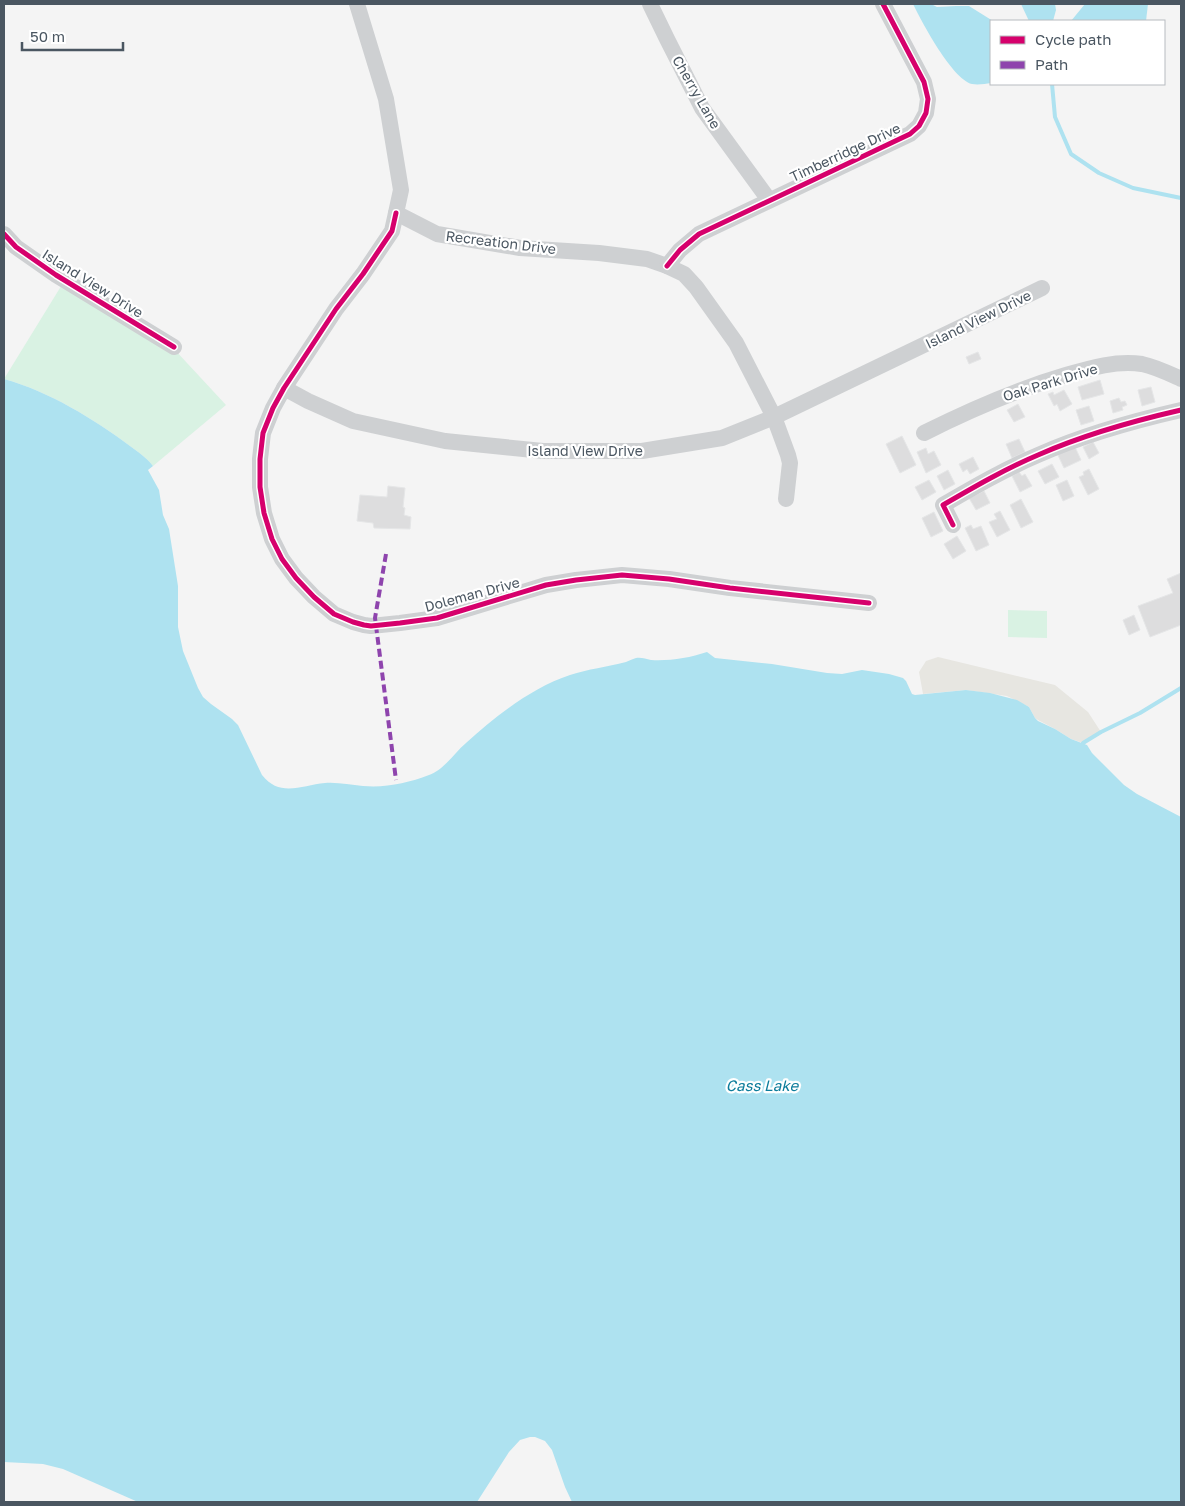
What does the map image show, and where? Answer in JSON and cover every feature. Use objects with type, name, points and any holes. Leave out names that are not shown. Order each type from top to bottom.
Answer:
[{"type":"street","points":[[357,4],[386,99],[400,190],[396,213]]},
{"type":"street","name":"Cherry Lane","points":[[650,4],[702,108],[769,200]]},
{"type":"street","name":"Timberridge Drive","points":[[667,266],[680,250],[699,234],[910,134],[919,126],[926,113],[928,99],[924,82],[883,4]]},
{"type":"street","name":"Recreation Drive","points":[[396,213],[437,234],[520,248],[599,253],[647,259],[684,274],[696,287],[736,343],[774,417],[790,463],[786,499]]},
{"type":"street","name":"Doleman Drive","points":[[396,213],[392,232],[336,309],[284,388],[273,408],[263,433],[260,459],[260,487],[264,513],[272,539],[282,559],[296,578],[334,614],[353,622],[371,626],[437,618],[546,585],[622,575],[870,603]]},
{"type":"street","name":"Island View Drive","points":[[4,234],[16,247],[56,275],[174,347]]},
{"type":"street","name":"Island View Drive","points":[[284,388],[352,421],[445,441],[543,452],[642,451],[722,438],[774,417],[1042,288]]},
{"type":"street","name":"Oak Park Drive","points":[[924,433],[989,402],[1032,385],[1083,370],[1115,364],[1141,364],[1181,379]]},
{"type":"street","points":[[953,526],[943,505],[1000,473],[1081,438],[1181,410]]},
{"type":"green space","points":[[63,283],[174,349],[226,405],[153,466],[116,436],[86,416],[38,391],[4,379]]},
{"type":"green space","points":[[1008,610],[1047,611],[1047,638],[1008,637]]},
{"type":"sand","points":[[938,657],[1055,685],[1088,712],[1101,732],[1083,743],[1071,739],[1035,718],[1029,707],[1007,696],[966,690],[923,694],[919,672],[926,661]]},
{"type":"water","points":[[913,4],[931,4],[937,7],[969,6],[991,20],[990,83],[972,84],[964,80],[938,49]]},
{"type":"water","points":[[1021,4],[1055,4],[1056,10],[1053,20],[1029,20]]},
{"type":"water","points":[[1085,4],[1148,4],[1146,20],[1072,20]]},
{"type":"water","name":"Cass Lake","points":[[4,379],[38,391],[86,416],[116,436],[153,466],[148,470],[159,490],[163,515],[169,529],[178,586],[178,627],[183,651],[203,697],[238,725],[262,775],[276,786],[292,788],[339,783],[380,786],[413,780],[434,773],[489,723],[542,687],[577,673],[636,658],[651,660],[672,659],[707,652],[715,658],[772,664],[827,673],[842,674],[862,670],[889,674],[903,678],[912,694],[915,695],[966,690],[990,693],[1017,700],[1029,707],[1038,721],[1071,739],[1087,745],[1092,753],[1124,785],[1181,817],[1181,1502],[572,1502],[552,1450],[545,1441],[535,1437],[520,1440],[509,1452],[477,1502],[138,1502],[63,1469],[43,1464],[4,1462]]},
{"type":"building","points":[[978,352],[981,359],[969,364],[966,357]]},
{"type":"building","points":[[1100,380],[1104,394],[1082,400],[1078,387]]},
{"type":"building","points":[[1151,387],[1155,402],[1142,406],[1138,390]]},
{"type":"building","points":[[1064,390],[1072,404],[1060,411],[1057,404],[1054,406],[1048,394],[1053,392],[1054,395]]},
{"type":"building","points":[[1119,398],[1121,402],[1125,401],[1127,405],[1122,407],[1123,410],[1113,413],[1110,401]]},
{"type":"building","points":[[1018,404],[1025,417],[1014,422],[1007,410]]},
{"type":"building","points":[[1089,406],[1094,421],[1081,425],[1076,410]]},
{"type":"building","points":[[902,436],[916,465],[900,473],[886,444]]},
{"type":"building","points":[[1019,439],[1025,452],[1012,458],[1006,444]]},
{"type":"building","points":[[1093,442],[1099,453],[1089,459],[1083,447]]},
{"type":"building","points":[[1075,447],[1081,460],[1064,468],[1056,451]]},
{"type":"building","points":[[926,448],[928,454],[934,451],[941,465],[926,473],[917,452]]},
{"type":"building","points":[[973,457],[979,469],[970,474],[967,469],[963,472],[959,464]]},
{"type":"building","points":[[1052,464],[1059,477],[1045,484],[1038,471]]},
{"type":"building","points":[[1089,469],[1099,489],[1088,495],[1079,477],[1084,475],[1083,472]]},
{"type":"building","points":[[948,470],[955,484],[944,490],[937,476]]},
{"type":"building","points":[[1019,472],[1022,476],[1025,474],[1032,486],[1020,492],[1012,476]]},
{"type":"building","points":[[929,480],[936,492],[922,500],[915,487]]},
{"type":"building","points":[[1067,480],[1074,496],[1063,501],[1056,485]]},
{"type":"building","points":[[388,486],[405,488],[403,507],[405,508],[404,515],[411,517],[410,529],[374,528],[373,523],[357,521],[360,495],[387,497]]},
{"type":"building","points":[[984,491],[990,503],[976,510],[969,498]]},
{"type":"building","points":[[1021,499],[1033,522],[1021,528],[1010,505]]},
{"type":"building","points":[[1000,511],[1010,530],[997,537],[989,522],[997,519],[994,514]]},
{"type":"building","points":[[934,512],[943,531],[931,537],[922,518]]},
{"type":"building","points":[[971,525],[973,529],[981,526],[989,545],[976,551],[965,528]]},
{"type":"building","points":[[957,536],[966,551],[953,559],[944,544]]},
{"type":"building","points":[[1181,573],[1181,625],[1150,637],[1138,606],[1173,593],[1167,579]]},
{"type":"building","points":[[1134,615],[1140,630],[1129,635],[1123,620]]},
{"type":"waterway","points":[[1052,85],[1055,117],[1071,154],[1099,173],[1133,188],[1181,198]]},
{"type":"waterway","points":[[1083,743],[1140,713],[1181,688]]},
{"type":"marked path","points":[[386,554],[375,618],[396,780]]},
{"type":"cycle path","points":[[667,266],[680,250],[699,234],[910,134],[919,126],[926,113],[928,99],[924,82],[883,4]]},
{"type":"cycle path","points":[[396,213],[392,231],[363,274],[336,309],[284,388],[273,408],[263,433],[260,459],[260,487],[264,513],[272,539],[282,559],[296,578],[334,614],[353,622],[371,626],[437,618],[546,585],[622,575],[869,603]]},
{"type":"cycle path","points":[[4,234],[16,247],[56,275],[174,347]]},
{"type":"cycle path","points":[[953,525],[943,505],[1002,472],[1026,460],[1090,435],[1181,410]]}]
